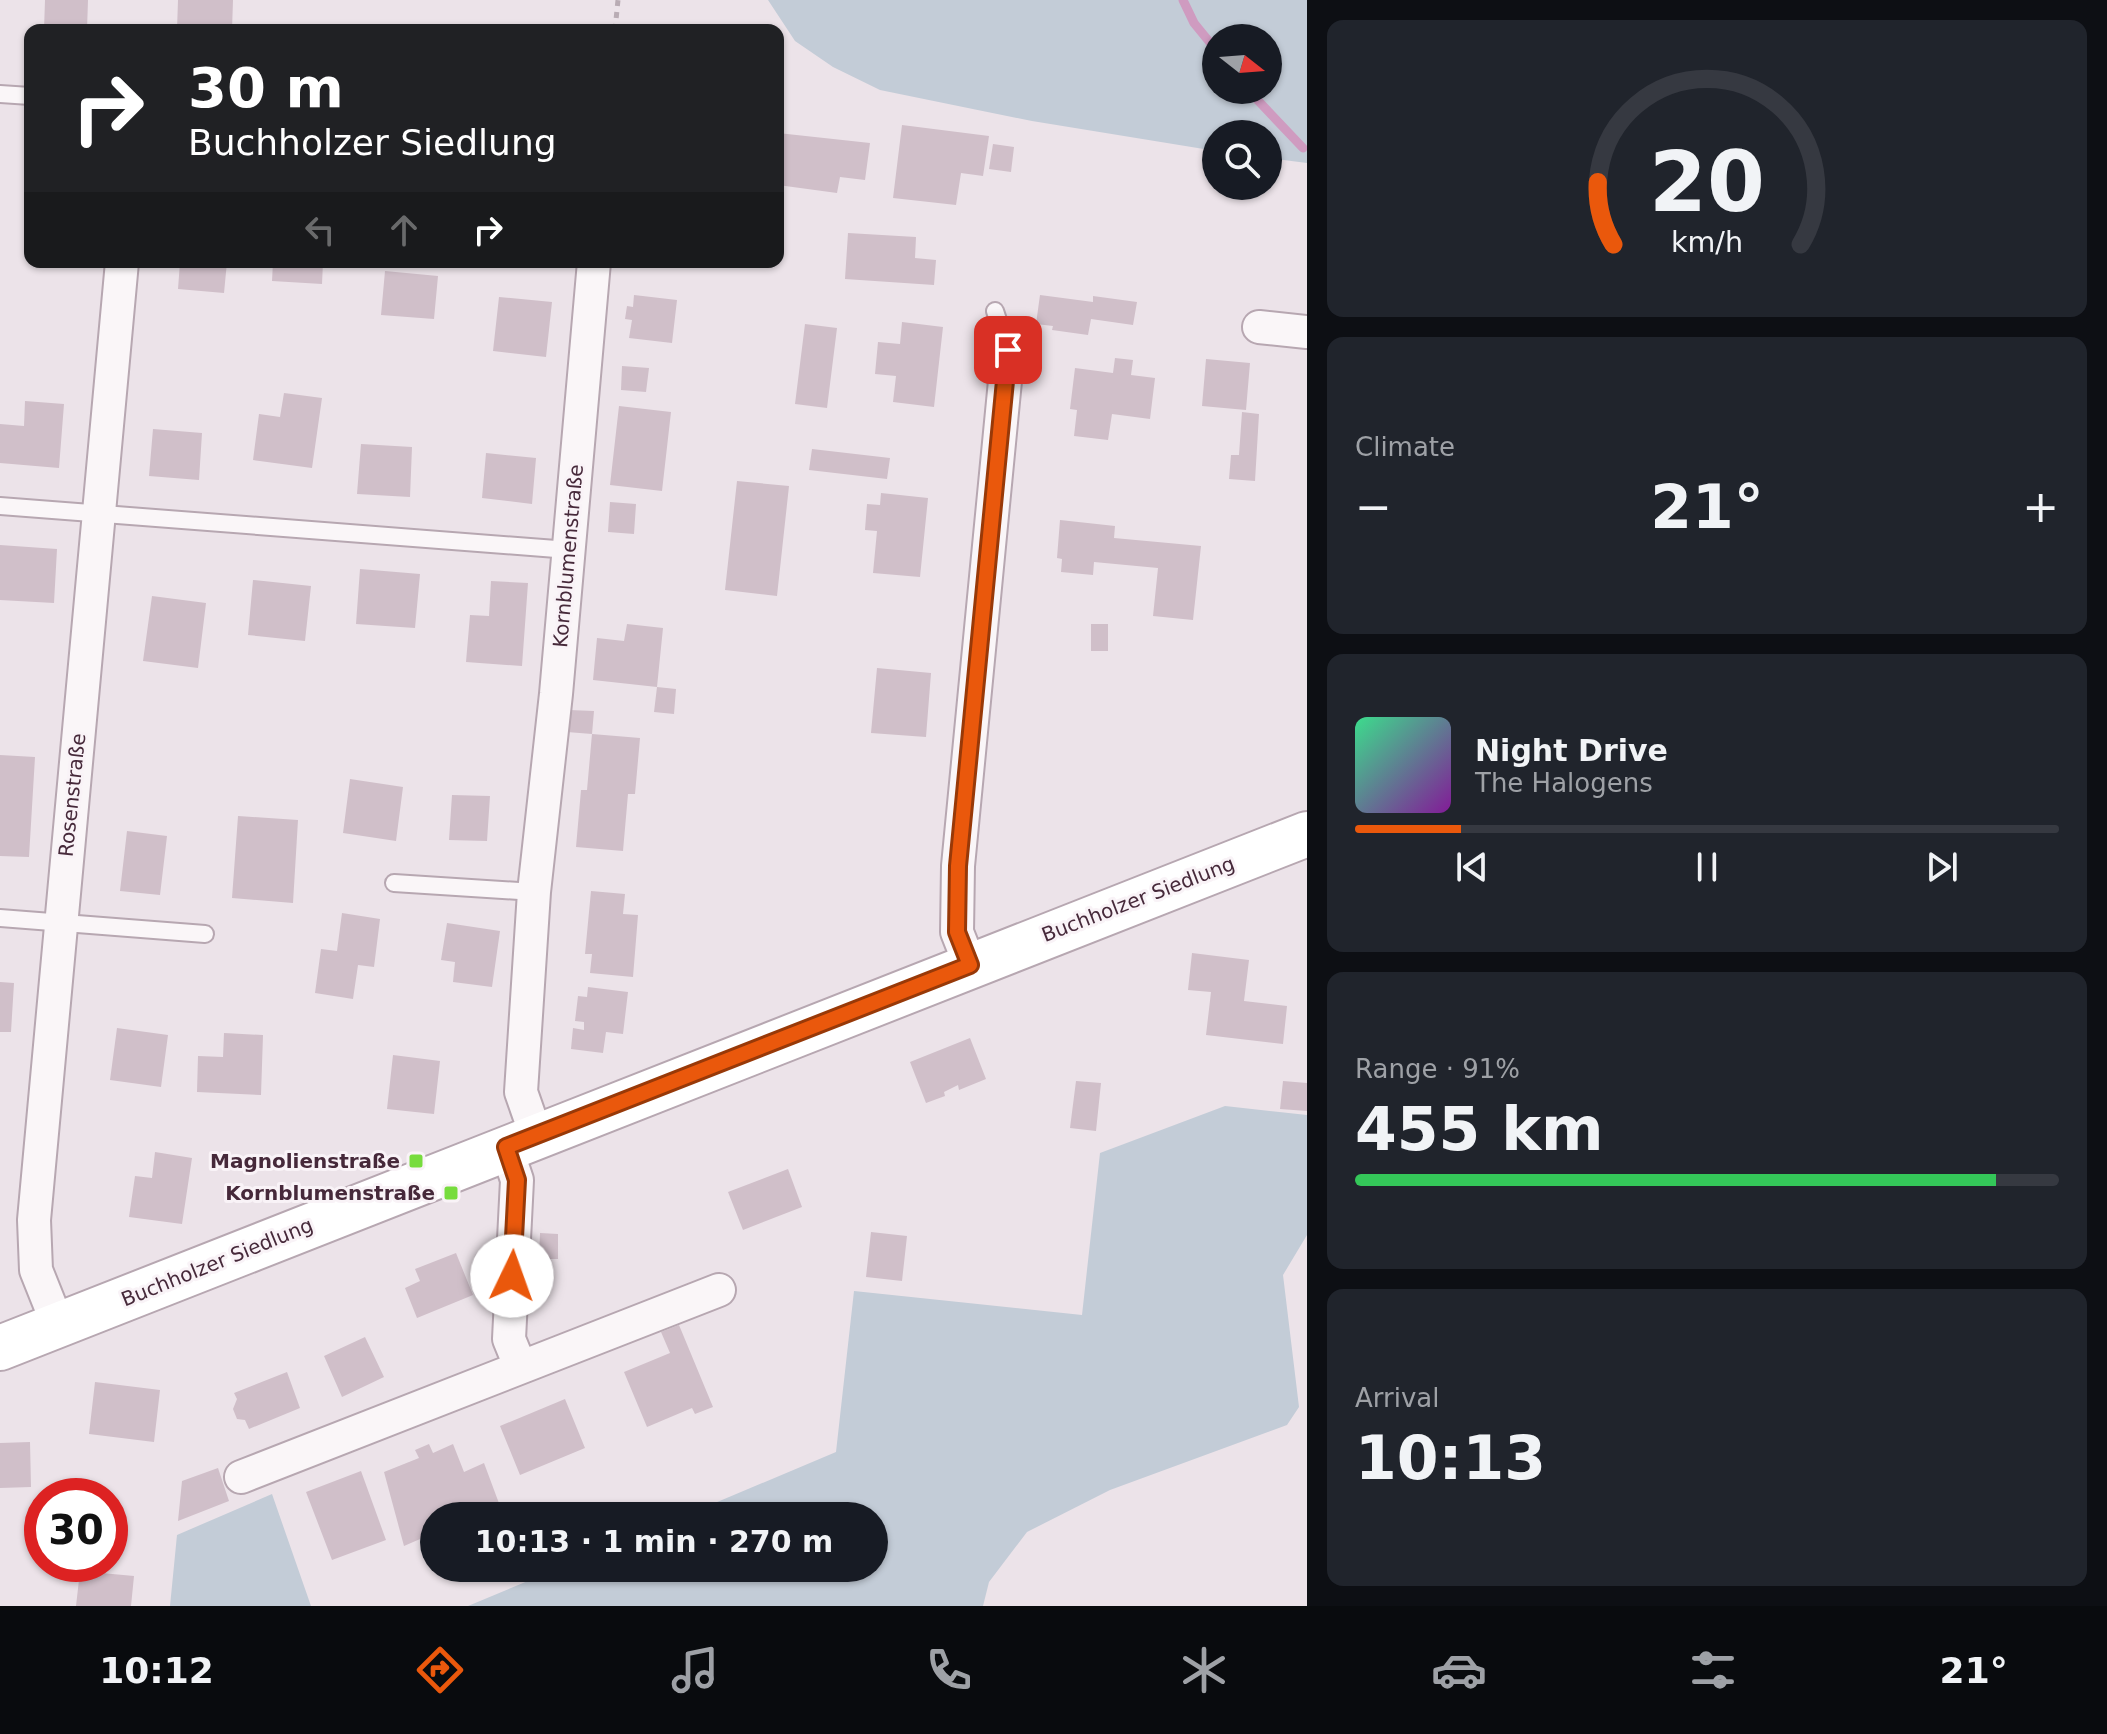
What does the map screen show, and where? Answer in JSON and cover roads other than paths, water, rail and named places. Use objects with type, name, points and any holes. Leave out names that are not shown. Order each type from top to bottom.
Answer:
[{"type":"street","name":"Rosenstraße","points":[[58,1325],[36,1270],[33,1242],[59,923],[121,268]]},
{"type":"street","name":"Kornblumenstraße","points":[[521,1141],[521,1092],[534,892],[593,268]]},
{"type":"street","points":[[1259,327],[1307,332]]},
{"type":"street","points":[[970,965],[957,932],[958,866],[1008,350]]},
{"type":"street","name":"Buchholzer Siedlung","points":[[0,1348],[1307,834]]},
{"type":"street","points":[[520,1366],[509,1339],[521,1141]]},
{"type":"street","points":[[241,1477],[719,1290]]},
{"type":"lane","points":[[0,94],[24,96]]},
{"type":"lane","points":[[995,311],[1008,350]]},
{"type":"lane","points":[[0,506],[100,511],[569,550]]},
{"type":"lane","points":[[394,883],[534,892]]},
{"type":"lane","points":[[0,918],[205,934]]},
{"type":"waterway","points":[[1183,0],[1202,33]]},
{"type":"waterway","points":[[1261,104],[1303,148]]},
{"type":"place","name":"Magnolienstraße","points":[[416,1161]]},
{"type":"place","name":"Kornblumenstraße","points":[[451,1193]]}]
